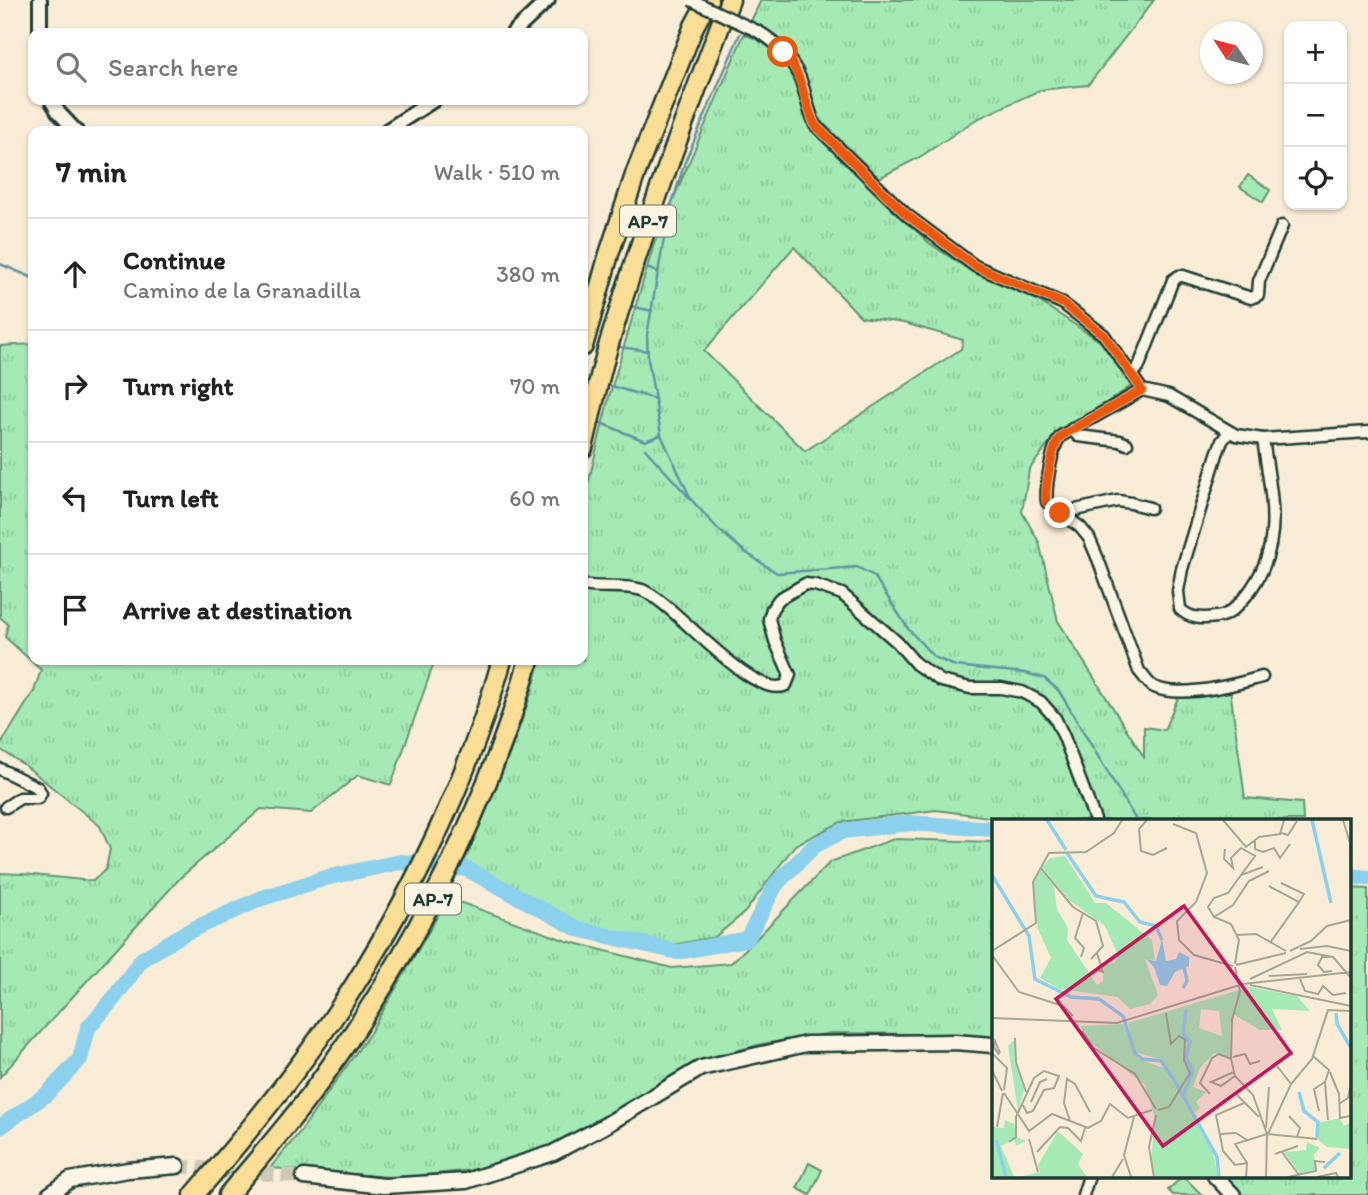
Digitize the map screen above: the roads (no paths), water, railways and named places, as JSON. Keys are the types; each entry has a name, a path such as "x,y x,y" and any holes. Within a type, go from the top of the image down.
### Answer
{"highway":[{"name":"AP-7","path":"588,328 636,172 706,0"},
{"name":"AP-7","path":"588,428 611,337 654,201 730,0"},
{"path":"714,42 737,0"},
{"path":"654,201 692,129 743,0"},
{"name":"AP-7","path":"194,1195 286,1083 341,1006 385,933 465,769 500,665"},
{"name":"AP-7","path":"228,1195 327,1072 363,1020 418,928 465,832 491,771 527,665"}],"main road":[{"path":"304,1177 384,1186 466,1181 553,1153 701,1068 806,1044 955,1042 992,1045"},
{"path":"49,1195 70,1180 128,1170 177,1167"},
{"path":"1217,1178 1233,1195"}],"street":[{"path":"40,0 40,28"},
{"path":"518,28 548,0"},
{"path":"691,0 764,34 790,60 802,84 815,125 907,215 975,266 1062,303 1104,335 1142,390"},
{"path":"54,105 71,126"},
{"path":"394,126 426,105"},
{"path":"1132,375 1139,366 1173,280 1183,276 1251,298 1256,297 1259,281 1282,226"},
{"path":"1262,677 1219,688 1181,693 1150,684 1139,671 1088,538 1080,527 1046,502 1057,440 1142,390 1169,396 1236,435 1263,439 1368,432"},
{"path":"1072,429 1078,436 1127,444"},
{"path":"1230,432 1217,454 1182,569 1178,592 1180,609 1191,617 1220,617 1230,613 1254,586 1261,573 1271,543 1274,522 1263,439"},
{"path":"1060,513 1118,501 1150,508"},
{"path":"588,586 642,590 747,674 766,685 781,687 786,685 790,675 775,641 769,619 772,609 779,599 805,584 842,594 897,642 916,664 941,681 970,688 1002,688 1022,692 1041,702 1055,718 1064,737 1094,819"},
{"path":"0,769 38,788 41,793 38,798 20,798 6,807"},
{"path":"1083,1195 1088,1178"}],"waterway":[{"path":"690,497 661,435 648,359 647,335 668,216 685,162 740,34"},
{"path":"0,264 28,276"},
{"path":"644,267 657,272"},
{"path":"631,306 652,311"},
{"path":"620,347 648,351"},
{"path":"611,386 655,399"},
{"path":"601,423 645,441 661,435"},
{"path":"645,449 718,529 745,552 777,573 857,567 874,576 909,630 934,657 955,666 1025,673 1044,678 1059,691 1135,819"},
{"path":"0,1127 47,1094 80,1059 88,1028 142,959 185,933 262,898 325,878 400,862 467,869 578,929 678,952 747,939 776,884 814,846 843,831 910,823 992,829"},
{"path":"1350,876 1368,878"}],"tunnel":[{"path":"177,1166 304,1177"}]}
